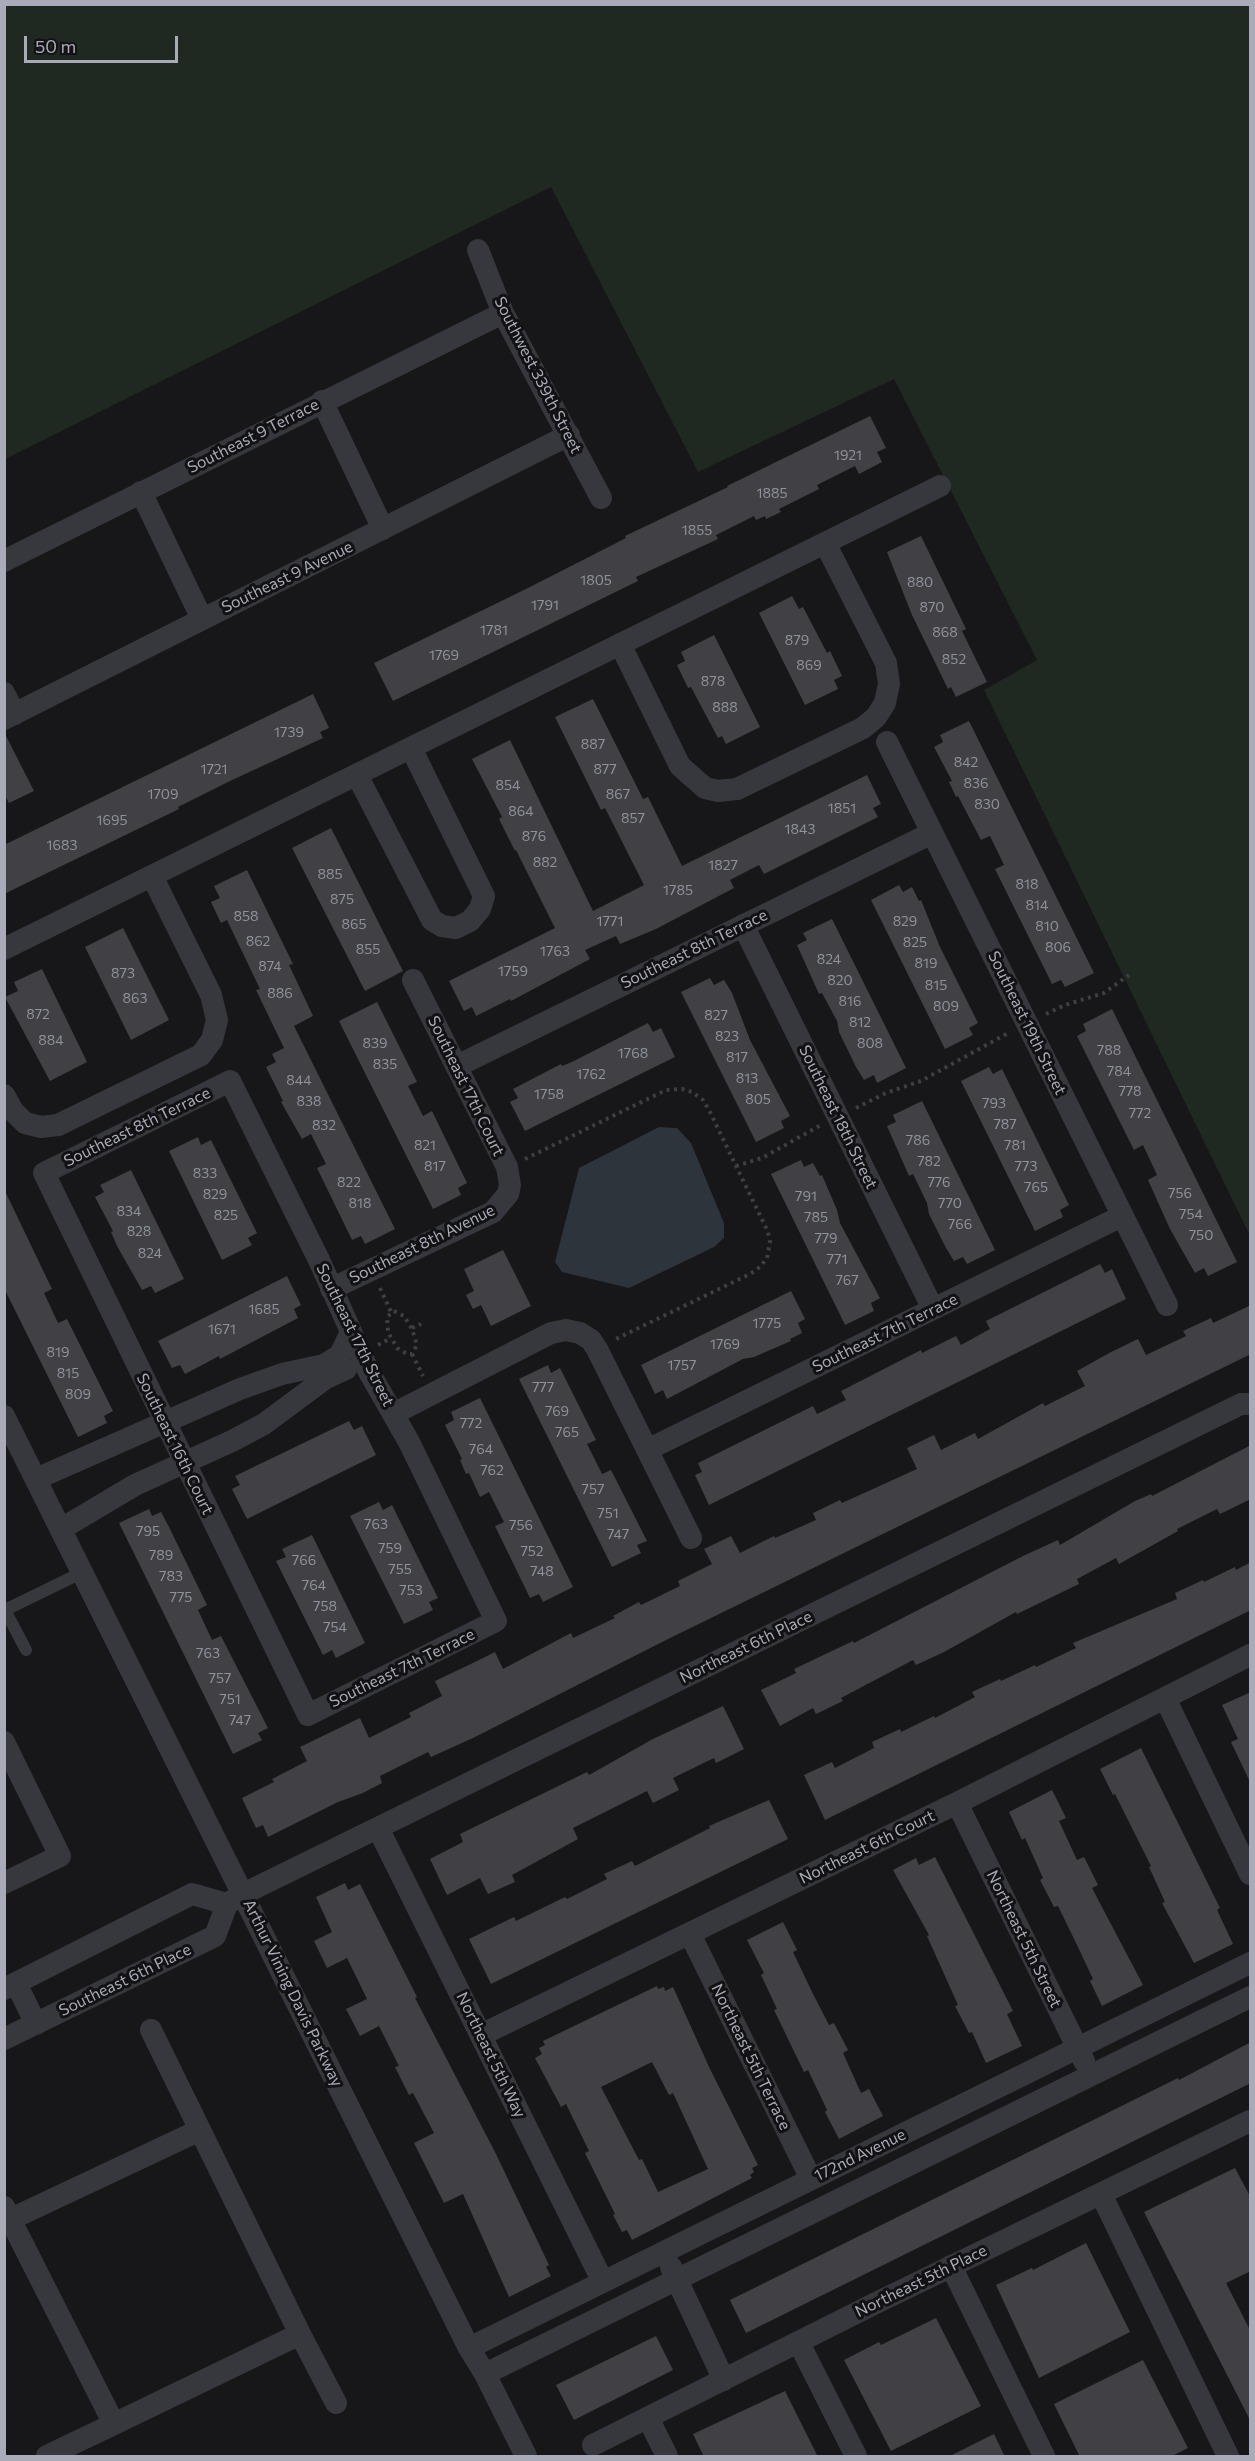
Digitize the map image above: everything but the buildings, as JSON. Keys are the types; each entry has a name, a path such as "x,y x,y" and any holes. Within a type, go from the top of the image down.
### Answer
{"street":[{"name":"Southwest 339th Street","path":"478,249 503,313 601,498"},
{"name":"Southeast 9 Terrace","path":"4,561 503,313"},
{"path":"322,401 383,529"},
{"name":"Southeast 9 Avenue","path":"10,717 569,435"},
{"path":"4,949 940,486"},
{"path":"141,492 202,619"},
{"path":"620,644 680,766 705,788 718,791 737,789 853,733 876,717 885,703 890,684 886,663 825,543"},
{"path":"4,693 10,717"},
{"name":"Southeast 19th Street","path":"887,742 1167,1305"},
{"path":"357,775 432,920 442,926 456,928 470,921 480,909 484,896 411,748"},
{"name":"Southeast 8th Terrace","path":"457,1066 932,833"},
{"path":"4,1095 13,1111 25,1123 41,1126 58,1125 201,1055 212,1040 217,1020 212,995 152,876"},
{"name":"Southeast 18th Street","path":"743,925 933,1310"},
{"name":"Southeast 17th Court","path":"413,980 507,1167 510,1185 508,1194"},
{"name":"Southeast 8th Terrace","path":"44,1173 230,1081"},
{"name":"Southeast 17th Street","path":"230,1081 331,1289 350,1334 393,1414 496,1621"},
{"name":"Southeast 16th Court","path":"44,1173 308,1714"},
{"name":"Southeast 8th Avenue","path":"331,1289 493,1212 508,1194"},
{"name":"Southeast 7th Terrace","path":"647,1450 1122,1216"},
{"path":"393,1414 551,1333 566,1330 580,1333 591,1340 597,1349 691,1538"},
{"path":"36,1479 269,1378 316,1367 333,1360 340,1355 350,1334"},
{"path":"61,1529 135,1485 232,1441 282,1412 326,1378 339,1371 351,1369 369,1372"},
{"path":"269,1378 278,1383 286,1395 282,1412"},
{"name":"Northeast 6th Place","path":"235,1899 1241,1404 1251,1404"},
{"name":"Arthur Vining Davis Parkway","path":"4,1416 83,1572 235,1899 469,2348 485,2374 526,2457"},
{"name":"Southeast 7th Terrace","path":"308,1714 496,1621"},
{"name":"Northeast 6th Court","path":"481,2035 957,1803 1251,1655"},
{"path":"1165,1698 1251,1874"},
{"path":"4,1742 60,1856 4,1883"},
{"name":"Northeast 5th Street","path":"957,1803 1091,2075"},
{"name":"Northeast 5th Way","path":"378,1828 603,2282"},
{"path":"36,2024 10,1986 192,1894 235,1899"},
{"name":"Southeast 6th Place","path":"4,2039 215,1936 235,1899"},
{"name":"Northeast 5th Terrace","path":"690,1934 811,2179"},
{"name":"172nd Avenue","path":"469,2348 1251,1963"},
{"name":"172nd Avenue","path":"485,2374 1251,1997"},
{"path":"151,2030 336,2403"},
{"name":"Northeast 5th Place","path":"593,2445 951,2266 1249,2125"},
{"path":"114,2424 8,2213 200,2130"},
{"path":"1101,2194 1228,2457"},
{"path":"664,2252 724,2380"},
{"path":"951,2266 1044,2457"},
{"path":"47,2457 300,2334"},
{"path":"799,2343 856,2457"},
{"path":"648,2418 668,2457"}],"lane":[{"path":"26,1650 5,1609 83,1572"}],"path":[{"path":"1042,1016 1065,1005 1104,993 1129,975"},
{"path":"848,1112 886,1093 921,1081 1016,1029"},
{"path":"524,1160 661,1091 673,1088 692,1092 703,1100 768,1232 769,1246 764,1262 750,1274 614,1340"},
{"path":"736,1166 762,1158 827,1122"},
{"path":"378,1285 391,1312"},
{"path":"391,1312 401,1314 412,1328 417,1345 412,1353"},
{"path":"391,1312 386,1321 390,1338 400,1350 407,1354 412,1353"},
{"path":"412,1328 421,1324"},
{"path":"376,1346 390,1338"},
{"path":"412,1353 424,1380"}],"shaded area":[{"path":"5,5 1250,5 1250,1236 984,690 1037,660 894,379 698,472 551,187 5,459"},
{"path":"659,1127 677,1128 691,1143 724,1223 724,1238 714,1247 629,1288 562,1272 555,1262 579,1168"}]}
